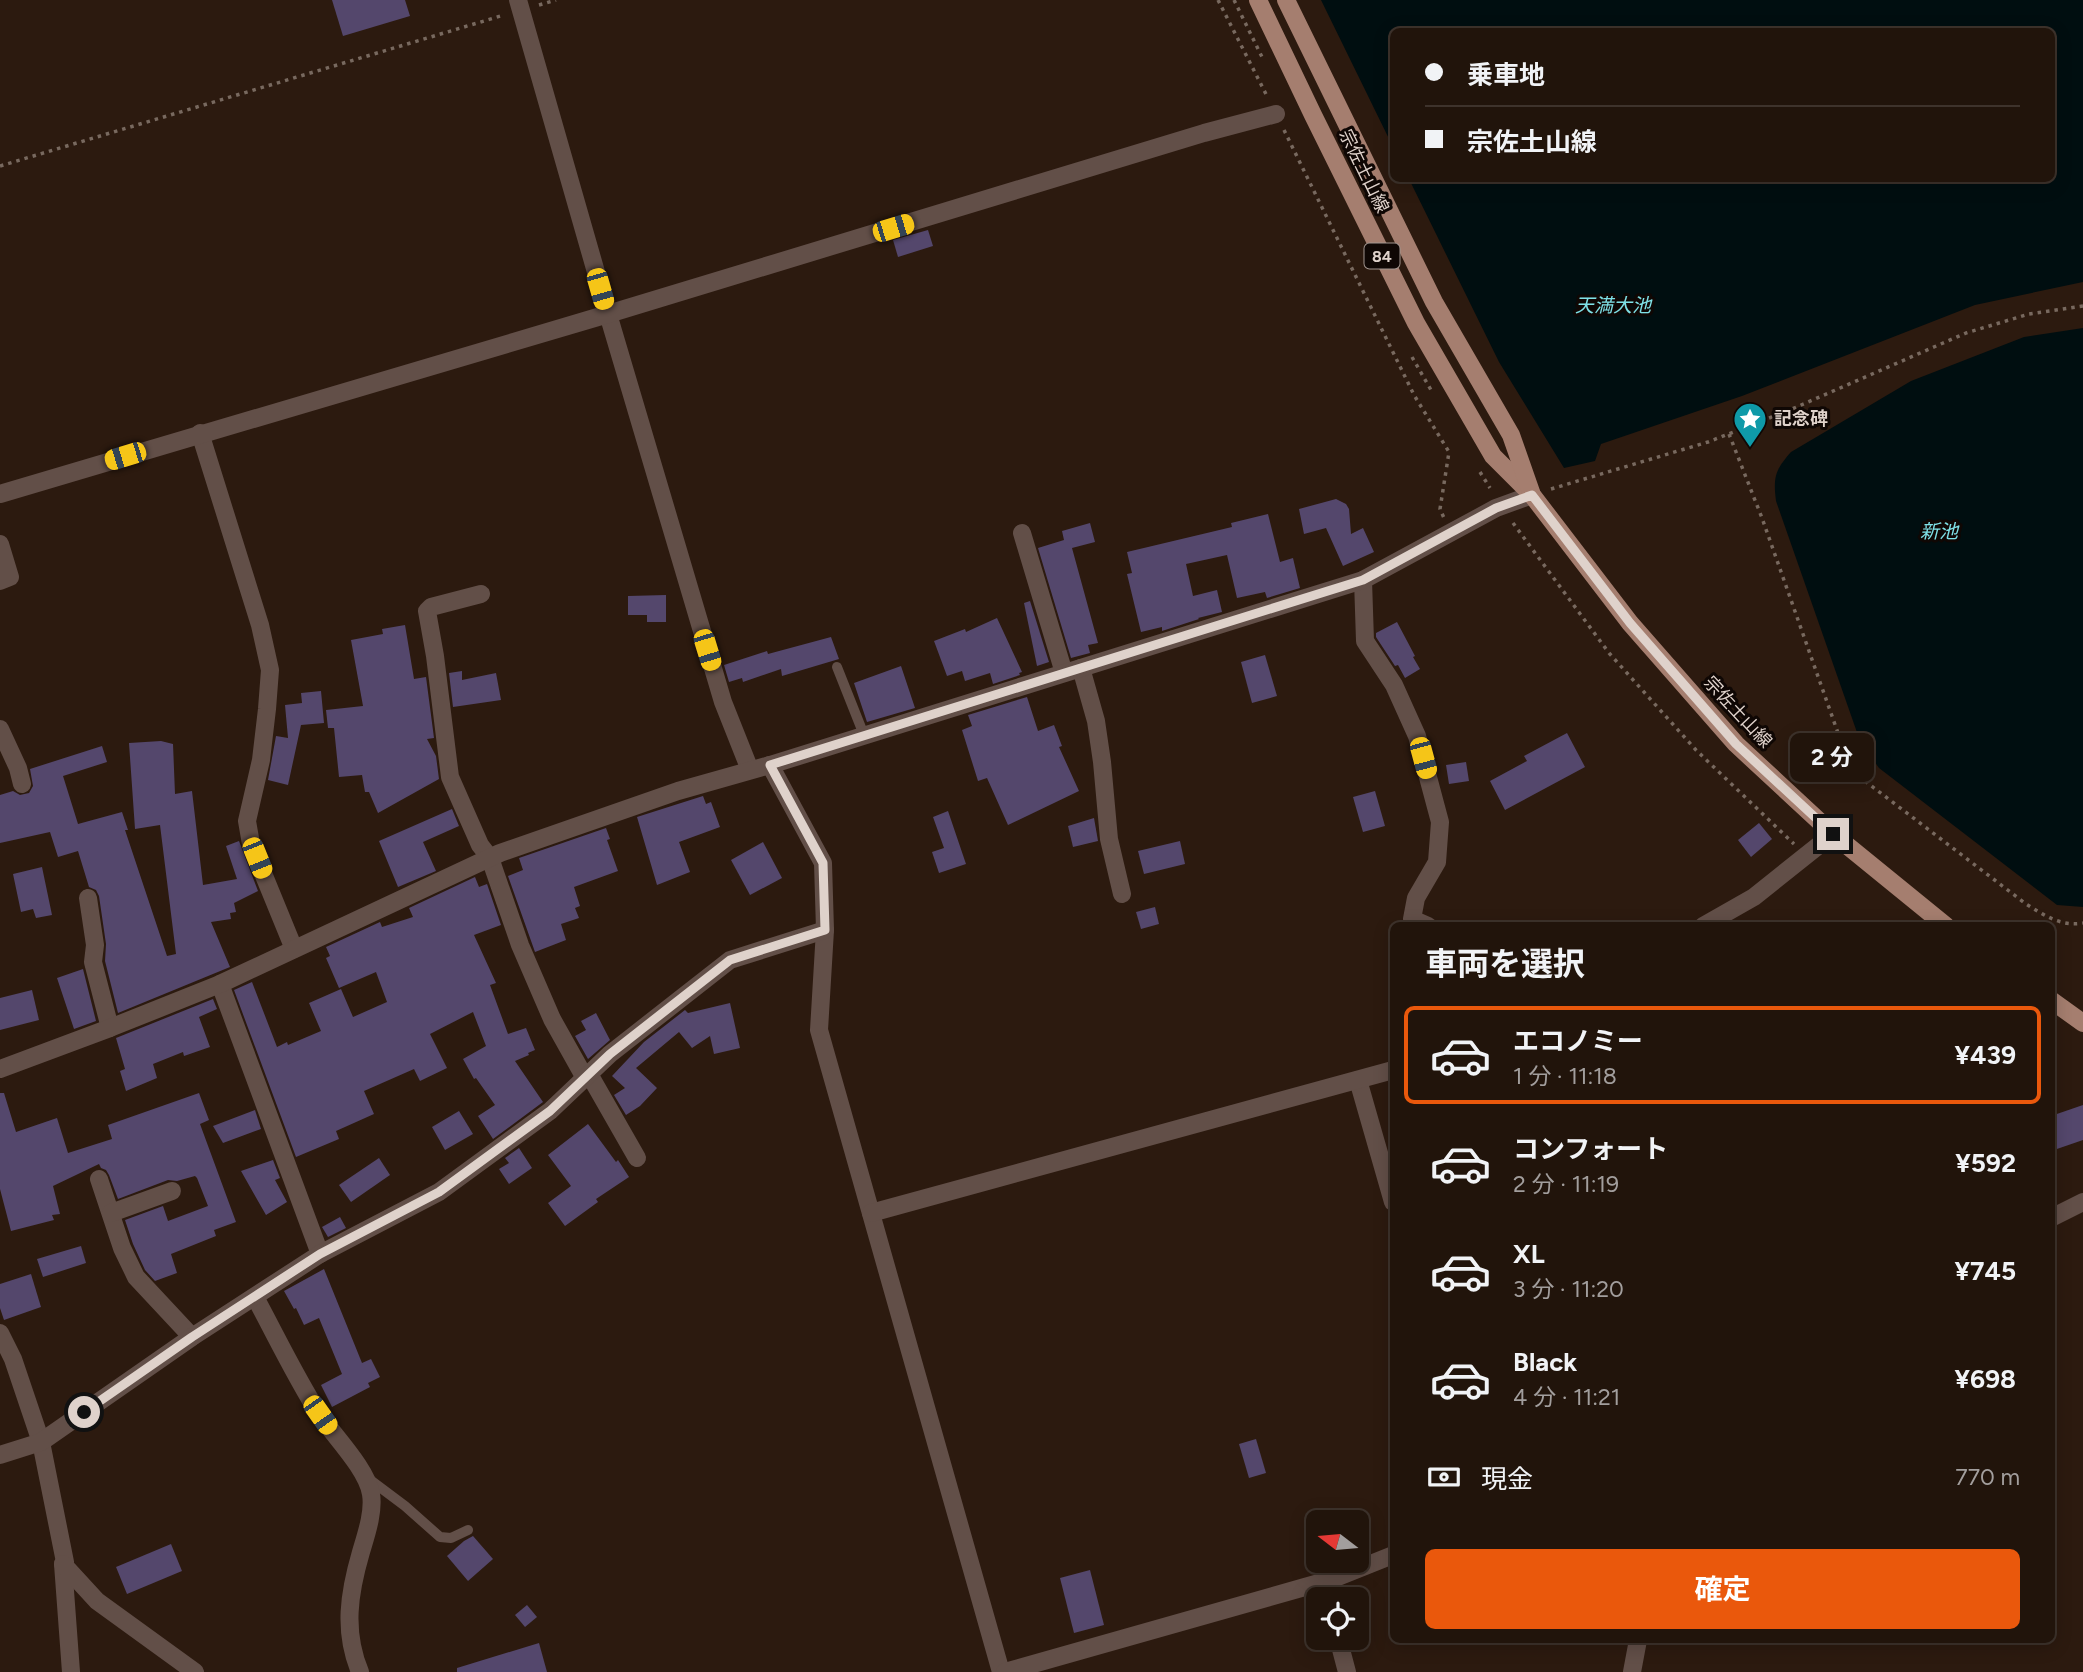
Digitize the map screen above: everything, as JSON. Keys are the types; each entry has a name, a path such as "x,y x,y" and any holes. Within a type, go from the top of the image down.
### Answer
{"main road":[{"name":"宗佐土山線","path":"1258,0 1416,323 1493,456 1532,495 1630,623 1736,744 1833,834 1942,922"},
{"name":"宗佐土山線","path":"1286,0 1434,302 1511,435 1532,495"},
{"path":"2055,1003 2083,1023"}],"street":[{"path":"519,5 723,702 750,770"},
{"path":"0,494 608,314 1204,133 1276,114"},
{"path":"200,433 260,625 270,670 261,760 247,821 251,844 294,949"},
{"path":"0,1069 220,984 489,858 678,791 770,765 1363,580 1496,508 1532,495"},
{"path":"1022,533 1072,670 1096,721 1110,839 1122,894"},
{"path":"0,544 10,577 0,580"},
{"path":"1363,580 1365,641 1394,685 1417,736 1440,822 1437,862 1416,898 1412,919 1419,922"},
{"path":"481,594 431,607 428,611 450,777 480,845 489,858 520,945 552,1019 637,1158"},
{"path":"0,729 18,768 22,784"},
{"path":"770,765 823,863 825,930 819,1030 1003,1672 1306,1596"},
{"path":"1712,922 1754,897 1833,834"},
{"path":"88,898 95,945 93,962 110,1028"},
{"path":"0,1455 41,1442 192,1337 320,1254 439,1192 550,1111 610,1054 730,960 825,930"},
{"path":"220,984 320,1254"},
{"path":"871,1213 1390,1071"},
{"path":"1358,1080 1390,1192"},
{"path":"99,1179 122,1248 136,1277 192,1337"},
{"path":"111,1213 172,1191"},
{"path":"2055,1216 2083,1202"},
{"path":"255,1297 320,1415 366,1478 372,1496 367,1531 351,1586 349,1623 353,1656 360,1672"},
{"path":"0,1333 13,1359 41,1442 65,1562 63,1564 71,1672"},
{"path":"1332,1587 1390,1557"},
{"path":"63,1564 97,1601 195,1672"},
{"path":"1632,1672 1637,1643"},
{"path":"1342,1650 1348,1672"}],"lane":[{"path":"837,667 864,735"},
{"path":"366,1478 405,1506 440,1537 451,1538 468,1530"}],"path":[{"path":"0,166 519,5 556,0"},
{"path":"1219,0 1414,394 1449,452 1440,509 1450,533"},
{"path":"1532,495 1708,442 1792,409 1966,333 2029,314 2083,306"},
{"path":"1729,433 1844,750 1861,778 2026,904 2053,920 2074,925 2083,923"},
{"path":"1513,523 1609,653 1696,750 1796,845"}],"water":[{"name":"天満大池","path":"1321,0 2083,0 2083,282 1975,305 1742,396 1601,444 1595,461 1564,468 1499,362 1410,182 2055,182 2055,28 1390,28 1390,141"},
{"name":"新池","path":"2083,328 2083,907 2057,905 1879,768 1860,741 1776,501 1775,486 1778,469 1791,452 1911,381 2024,337"}],"building":[{"path":"332,0 405,0 410,16 343,36"},
{"path":"928,230 933,246 898,257 893,240"},
{"path":"1336,499 1346,504 1349,509 1351,534 1363,528 1374,552 1343,566 1326,528 1304,534 1299,509"},
{"path":"1268,514 1280,562 1293,558 1300,588 1267,598 1265,592 1237,598 1227,555 1186,564 1193,596 1217,590 1222,612 1162,631 1162,627 1141,632 1127,574 1132,573 1127,552 1232,527 1231,523"},
{"path":"1090,523 1095,542 1072,548 1098,643 1088,645 1090,653 1071,658 1038,548 1064,540 1062,531"},
{"path":"666,595 666,622 647,622 647,615 628,615 628,596"},
{"path":"1030,601 1049,662 1037,666 1024,603"},
{"path":"997,618 1022,672 1020,675 993,684 990,673 965,681 962,671 947,676 934,641 965,629 966,632"},
{"path":"1397,622 1420,669 1405,678 1376,637 1376,633"},
{"path":"405,625 414,679 426,677 434,738 427,739 436,756 439,779 378,813 369,792 365,792 362,775 339,777 334,728 328,728 326,710 363,706 351,640 383,634 382,629"},
{"path":"831,637 839,659 782,676 781,669 743,682 742,678 729,682 724,665 767,651 768,654"},
{"path":"1265,655 1277,696 1252,703 1241,662"},
{"path":"901,666 915,708 867,722 854,683"},
{"path":"462,671 462,680 496,673 501,700 453,707 449,673"},
{"path":"321,691 324,723 301,725 288,785 268,780 276,736 288,738 285,705 302,703 301,693"},
{"path":"1027,697 1038,731 1054,725 1062,746 1059,747 1079,791 1008,825 987,778 978,781 962,730 972,726 968,715"},
{"path":"1567,733 1585,767 1505,810 1490,781 1527,761 1524,756"},
{"path":"161,741 173,744 175,794 192,791 203,885 237,879 226,846 239,841 258,891 234,903 236,912 230,913 231,919 211,922 230,967 118,1013 105,961 106,944 99,896 96,890 89,887 78,851 58,857 50,832 0,843 0,795 13,791 20,795 29,793 33,786 30,769 102,746 107,762 63,776 78,824 122,812 128,830 125,830 167,956 176,954 160,825 135,829 129,743"},
{"path":"1466,762 1469,781 1449,784 1446,765"},
{"path":"1375,791 1385,826 1363,832 1353,797"},
{"path":"703,796 706,804 711,802 720,827 679,842 690,872 657,885 637,817"},
{"path":"452,809 459,826 423,842 436,871 398,887 379,841"},
{"path":"948,811 966,864 939,873 932,852 944,848 933,817"},
{"path":"1094,818 1098,841 1073,847 1068,826"},
{"path":"1759,823 1772,839 1751,857 1738,840"},
{"path":"606,828 610,839 607,840 618,871 574,887 580,906 575,908 579,918 561,924 566,940 535,952 508,876 523,870 519,858"},
{"path":"1180,841 1185,864 1144,874 1138,851"},
{"path":"763,842 782,878 750,895 731,860"},
{"path":"42,867 52,915 36,918 33,909 21,912 13,874"},
{"path":"475,877 479,887 487,884 501,925 474,935 496,983 490,985 508,1034 526,1028 535,1050 515,1061 543,1102 493,1139 478,1116 495,1105 476,1078 474,1079 463,1059 486,1046 473,1012 430,1034 447,1068 420,1081 414,1069 364,1091 374,1114 336,1131 339,1139 296,1157 234,990 252,982 277,1047 321,1031 309,1003 341,989 353,1017 387,1002 376,972 339,988 326,958 330,956 326,947 380,922 382,927 413,917 409,908"},
{"path":"1155,907 1159,924 1141,929 1136,912"},
{"path":"83,969 96,1021 74,1029 57,978"},
{"path":"32,990 39,1020 0,1030 0,998"},
{"path":"213,999 217,1009 199,1017 210,1047 184,1056 183,1052 153,1064 157,1078 126,1091 120,1071 125,1069 116,1038"},
{"path":"730,1003 740,1048 714,1054 710,1036 692,1048 679,1032 636,1068 657,1088 640,1106 626,1115 614,1095 625,1088 612,1076 644,1042 685,1010 688,1013"},
{"path":"596,1013 610,1040 588,1059 575,1036 586,1030 581,1021"},
{"path":"0,1093 4,1093 16,1132 57,1118 68,1153 112,1139 108,1125 199,1093 209,1120 200,1124 236,1222 214,1230 216,1236 171,1254 177,1273 155,1281 145,1270 125,1220 163,1206 168,1221 208,1206 197,1178 195,1176 177,1181 168,1180 118,1199 109,1175 99,1164 53,1186 60,1214 52,1215 54,1220 11,1231 0,1189"},
{"path":"2083,1105 2083,1140 2055,1150 2055,1115"},
{"path":"255,1110 261,1129 223,1143 213,1126"},
{"path":"459,1111 473,1134 445,1150 432,1127"},
{"path":"588,1124 629,1177 596,1199 598,1202 565,1226 548,1203 571,1186 548,1155"},
{"path":"519,1148 532,1168 509,1184 499,1169 509,1163 505,1158"},
{"path":"379,1158 390,1175 351,1202 339,1185"},
{"path":"273,1160 280,1178 275,1180 287,1202 266,1215 241,1171"},
{"path":"340,1217 346,1228 328,1237 322,1227"},
{"path":"81,1246 86,1263 43,1277 37,1259"},
{"path":"324,1269 362,1363 371,1359 380,1377 368,1383 370,1387 332,1407 321,1385 342,1374 319,1318 304,1325 284,1291"},
{"path":"31,1274 41,1307 4,1320 0,1308 0,1284"},
{"path":"1256,1439 1266,1473 1249,1478 1239,1444"},
{"path":"473,1536 493,1559 468,1581 447,1556"},
{"path":"171,1544 182,1571 127,1594 116,1567"},
{"path":"1090,1570 1104,1625 1074,1633 1060,1578"},
{"path":"527,1605 537,1617 525,1627 515,1615"},
{"path":"539,1643 547,1672 457,1672 457,1668"}],"place":[{"name":"記念碑","path":"1750,449"}],"route":[{"path":"84,1412 192,1337 320,1254 439,1192 550,1111 610,1054 730,960 825,930 823,863 770,765 1363,580 1496,508 1532,495 1630,623 1736,744 1833,834"}]}
